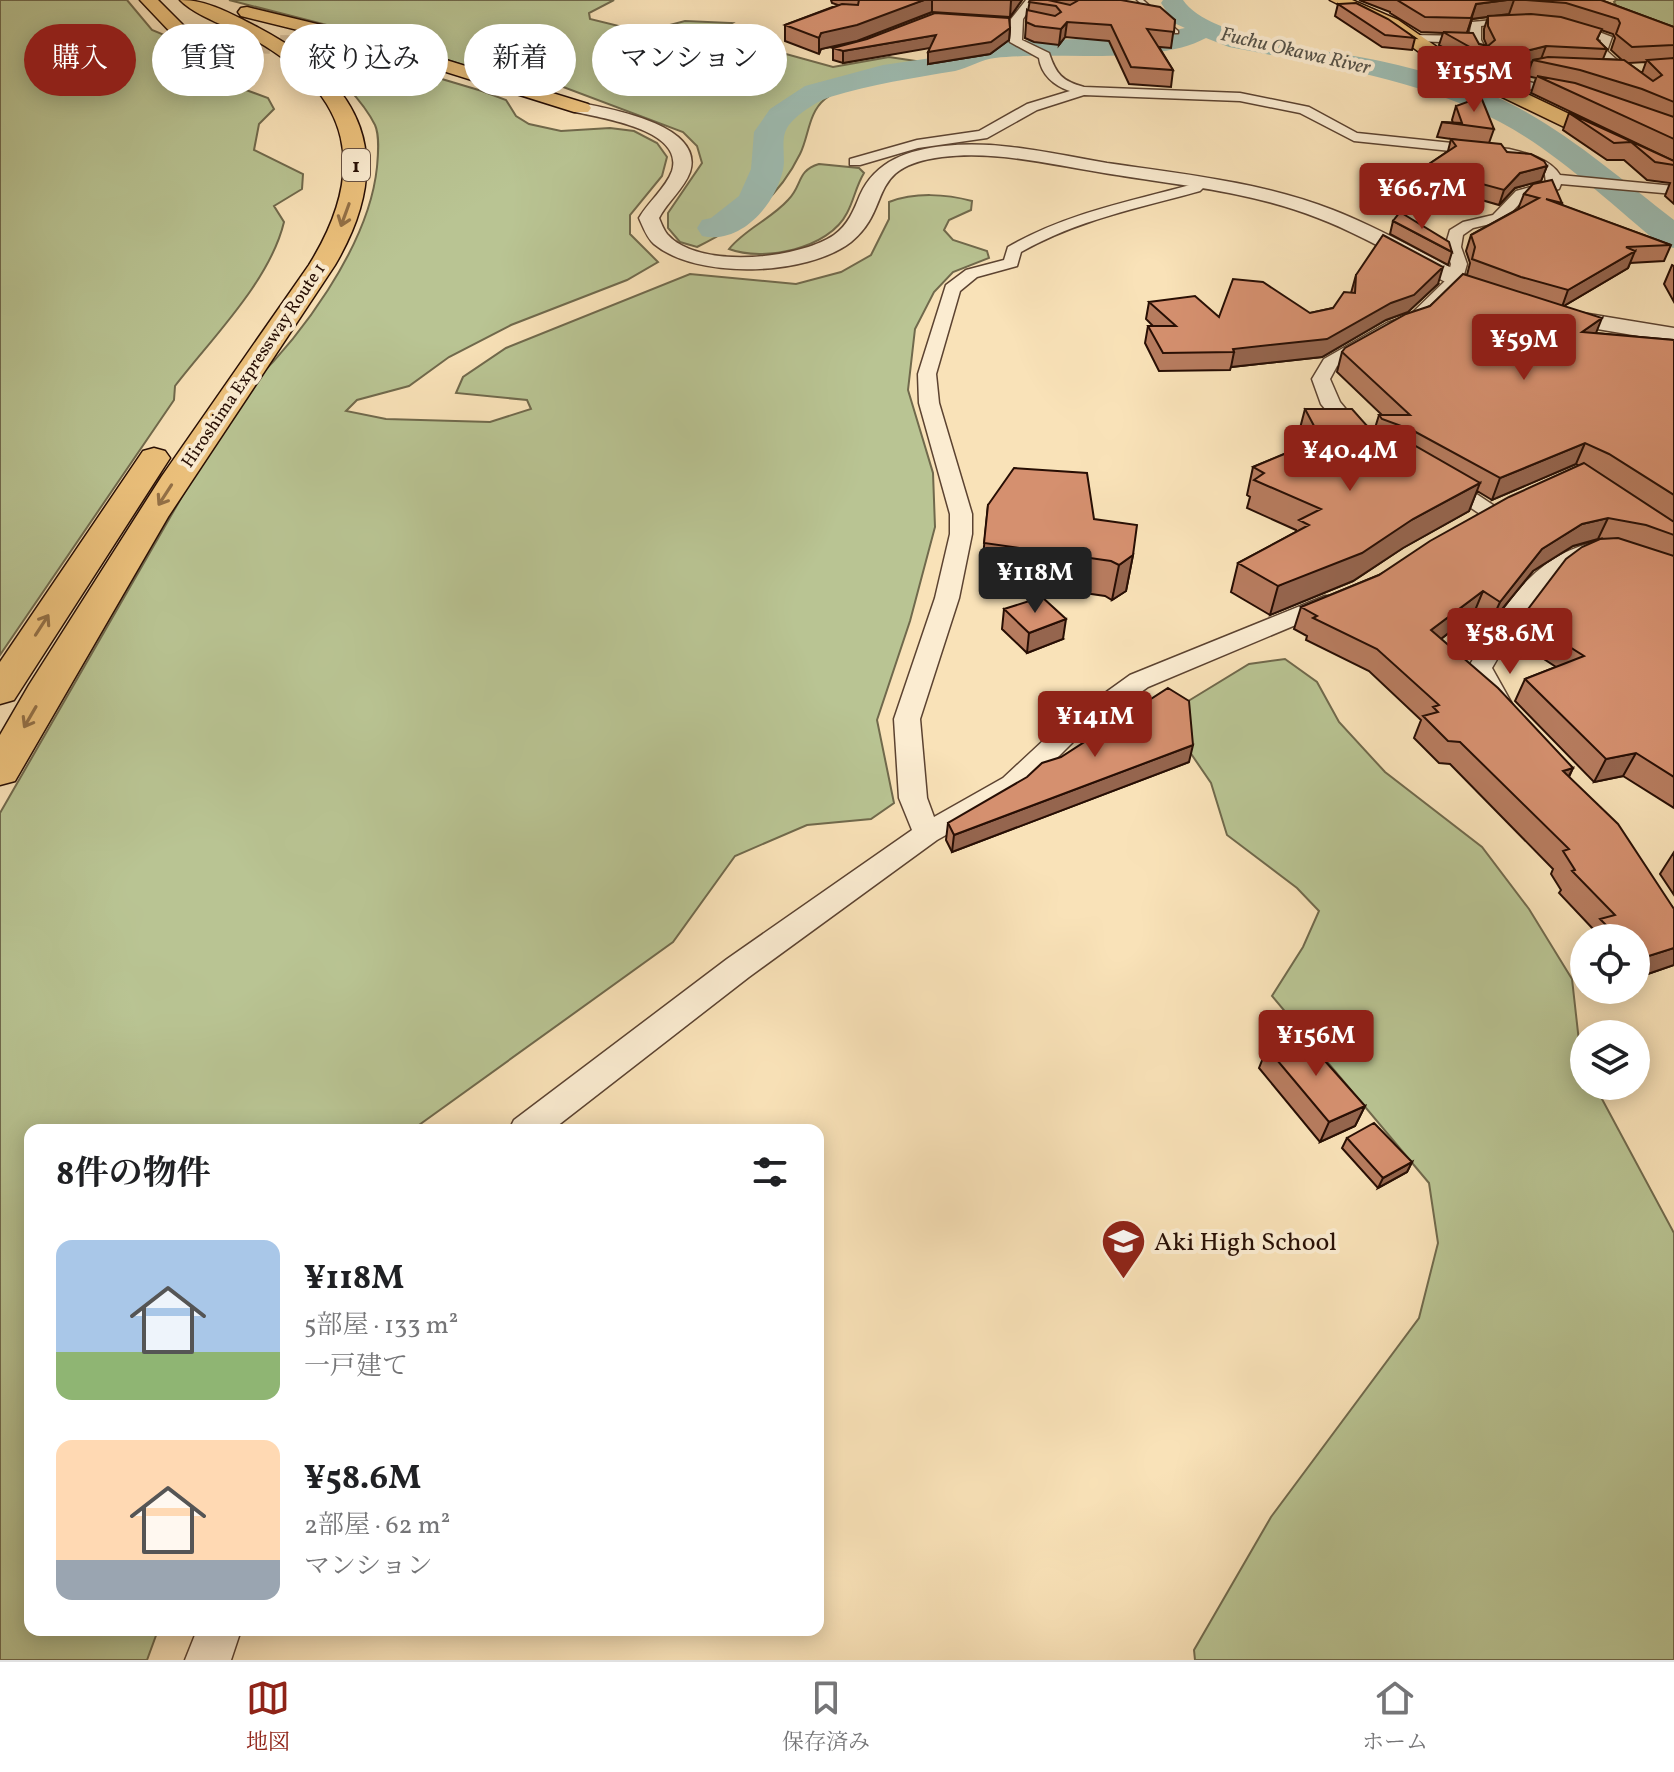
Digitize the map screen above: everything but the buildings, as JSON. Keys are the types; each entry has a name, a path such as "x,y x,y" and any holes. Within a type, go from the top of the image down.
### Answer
{"main road":[{"path":"148,0 172,24"},
{"path":"164,0 263,53 302,89 320,115"},
{"name":"Hiroshima Expressway Route 1","path":"0,691 223,383 305,292 335,241 355,179 355,142 336,99 300,62 265,39 188,0"},
{"path":"211,0 258,15 369,42 581,108"},
{"path":"1341,0 1392,24 1447,63 1674,173"},
{"path":"448,74 484,86 581,108"},
{"name":"Hiroshima Expressway Route 1","path":"0,771 223,383"}],"street":[{"path":"1029,3 1017,21 1016,42 1045,56 1047,70 1053,78 1083,91"},
{"path":"1002,23 1017,21"},
{"path":"1482,53 1475,40 1476,24 1489,21 1574,27 1608,39 1601,52 1630,68"},
{"path":"1412,38 1475,40"},
{"path":"1602,70 1630,68"},
{"path":"1630,68 1629,77 1647,91"},
{"path":"1496,77 1529,69"},
{"path":"1471,75 1496,77 1590,101"},
{"path":"855,162 982,135 1032,107 1083,91 1240,97 1304,110 1354,137 1517,155 1552,173 1557,179 1674,190"},
{"path":"581,108 660,132 679,146 683,155 680,172 649,218 651,230 660,243 681,253 719,261 769,261 798,256 842,239 857,222 878,176 913,151 1013,154 1201,183 1285,200 1326,215 1455,281 1528,308 1600,325 1674,335"},
{"path":"1367,446 1331,404 1321,379 1330,363 1393,327 1416,319 1455,281 1459,264 1453,247 1456,233 1468,225 1498,218 1513,197 1522,191 1554,186 1557,179"},
{"path":"927,833 913,798 907,719 947,598 961,534 961,514 929,403 927,374 952,289 972,273 1011,263 1014,250 1038,234 1075,218 1141,204 1195,188 1201,183"},
{"path":"1421,469 1491,511"},
{"path":"1465,526 1513,499"},
{"path":"1524,732 1504,711 1480,668 1503,627 1549,567 1593,549 1632,553 1674,571"},
{"path":"534,1124 738,968 927,833 1013,785 1068,732 1139,681 1348,595"},
{"path":"208,1660 217,1636"}],"lane":[{"path":"1140,0 1176,32"},
{"path":"1029,3 1041,9"},
{"path":"1017,21 1032,21"}],"green space":[{"path":"0,0 127,0 152,30 152,96 268,98 274,109 259,124 254,150 303,174 302,189 274,206 284,222 266,266 222,329 175,386 174,400 0,655"},
{"path":"229,0 614,0 589,13 590,19 610,24 592,24 592,96 787,96 787,54 833,67 889,57 936,64 864,80 825,99 815,111 800,154 781,185 744,220 697,247 680,242 668,228 668,213 702,163 697,146 683,132 576,92 576,24 464,24 464,65 448,60 448,24 323,24"},
{"path":"1674,0 1674,34 1620,11 1614,2"},
{"path":"685,21 730,24 674,24"},
{"path":"448,81 464,86 464,96 495,96 506,100 516,116 529,124 561,131 610,128 634,131 657,143 667,157 662,176 630,215 630,234 658,262 627,280 511,325 449,357 409,386 357,400 346,411 386,419 490,422 531,409 527,400 456,393 463,377 506,348 690,274 796,284 841,272 871,255 889,219 889,202 930,195 972,201 971,210 949,220 944,230 953,240 987,251 989,258 953,272 934,292 915,329 908,390 933,473 935,527 910,621 877,720 894,803 871,819 807,825 735,856 673,942 420,1124 24,1124 24,1636 156,1636 147,1660 0,1660 0,813 241,394 286,347 346,260 361,228 377,167 378,135 375,125 356,97 448,96"},
{"path":"819,164 859,168 864,173 847,213 838,225 811,244 777,253 743,253 729,249 781,207 807,170"},
{"path":"1285,659 1317,682 1339,722 1385,772 1482,847 1529,909 1570,976 1570,1004 1575,1004 1577,1020 1570,1020 1570,1100 1603,1100 1674,1233 1674,1660 1195,1660 1194,1650 1271,1517 1419,1318 1438,1243 1429,1183 1272,996 1303,947 1319,911 1297,888 1227,835 1211,783 1181,739 1185,703 1249,664"}],"waterway":[{"name":"Fuchu Okawa River","path":"1173,3 1183,18 1229,39 1384,70 1467,95 1513,117 1545,137 1674,237"},
{"path":"715,228 723,226 754,201 767,169 769,132 781,115 815,92 883,73 957,62 988,50 1140,45 1186,38 1203,29"}],"tunnel":[{"path":"264,44 280,44"}],"place":[{"name":"Aki High School","path":"1123,1280"}]}
